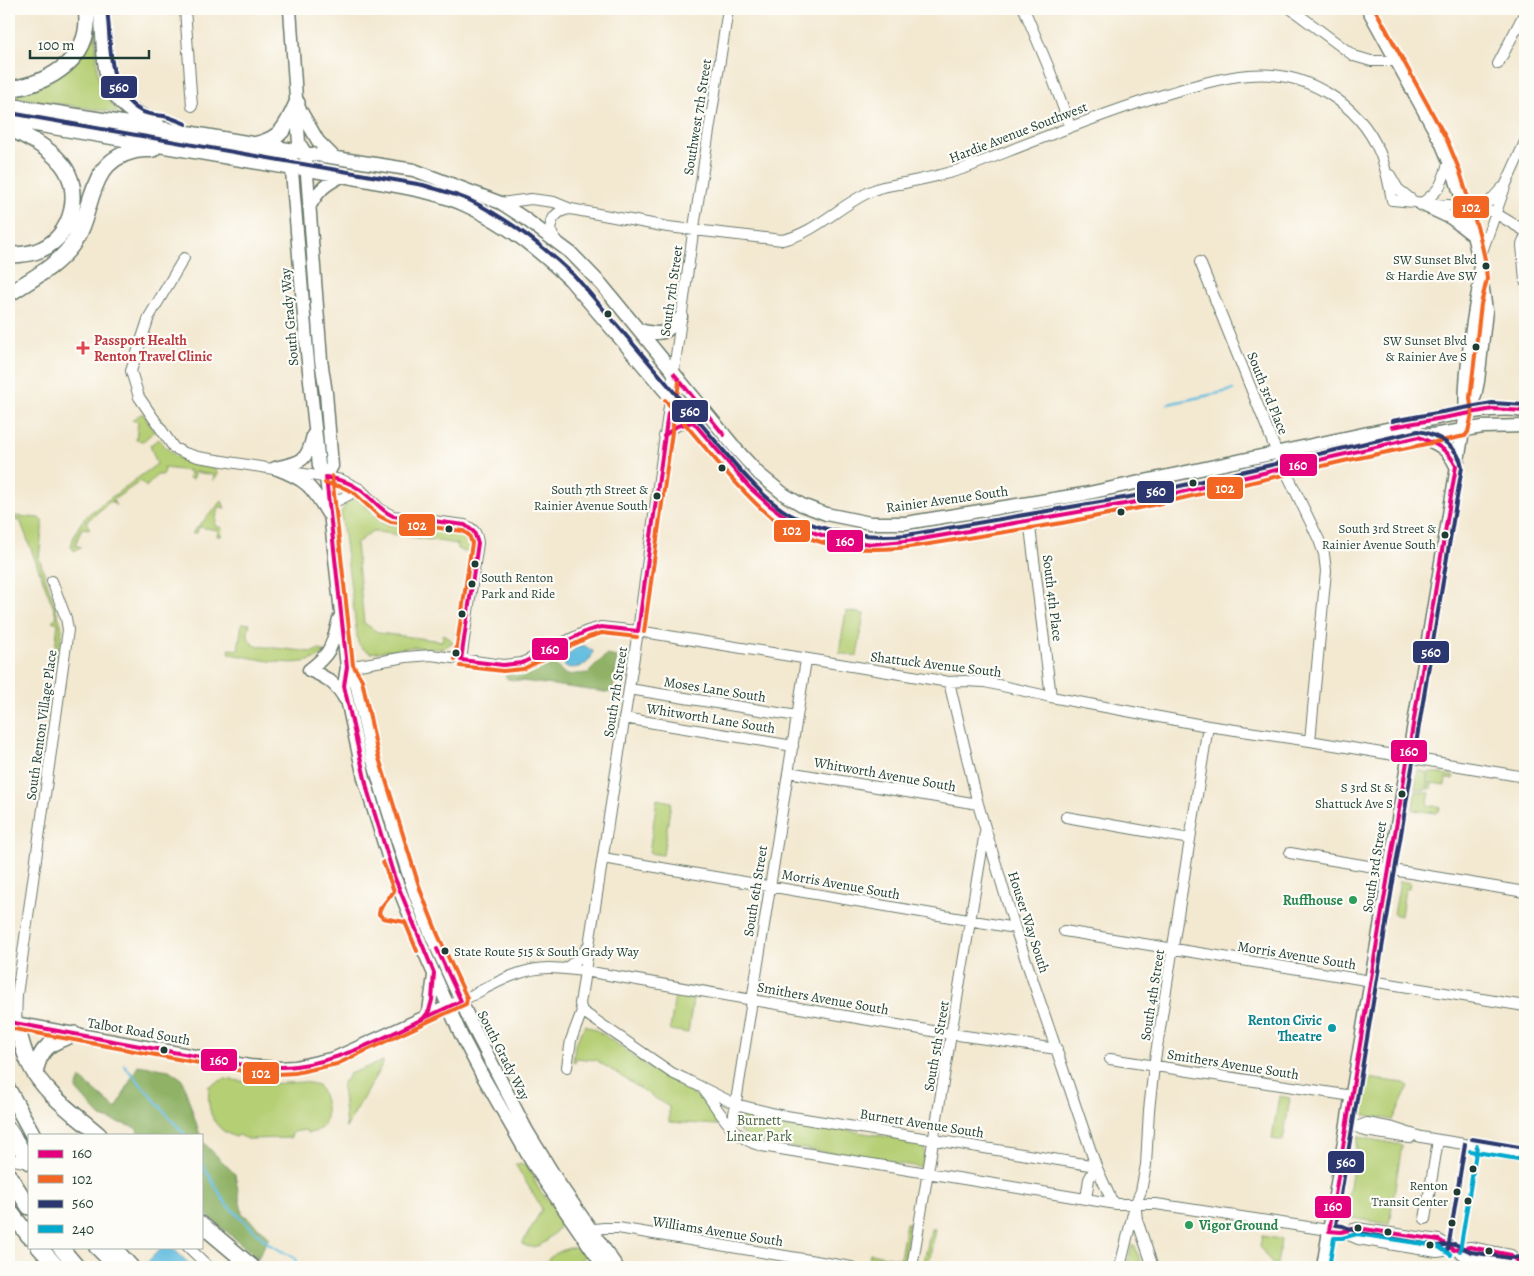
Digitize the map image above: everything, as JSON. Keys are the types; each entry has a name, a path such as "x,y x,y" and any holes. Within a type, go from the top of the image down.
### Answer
{"highway":[{"path":"9,89 34,84 50,76 71,60 77,53 87,28 86,9"},
{"path":"101,9 111,89 120,101 139,117 171,124 190,134"},
{"path":"253,144 265,142 282,132 297,104"},
{"path":"9,106 253,144 299,149"},
{"path":"9,119 298,168"},
{"path":"9,128 37,142 62,164 72,186 73,201 67,225 53,242 43,249 29,254 9,255"},
{"path":"9,294 53,265 72,245 78,234 94,185 111,163 120,156 134,151 169,146"},
{"path":"12,1022 29,1063 44,1086 98,1134"},
{"path":"35,1074 37,1061 44,1048 58,1040 75,1034"},
{"path":"9,1091 32,1134"},
{"path":"9,1130 28,1161"},
{"path":"9,1176 28,1206"},
{"path":"9,1188 28,1207"},
{"path":"9,1210 28,1235"},
{"path":"202,1225 252,1267"},
{"path":"40,1248 57,1267"},
{"path":"61,1248 77,1267"},
{"path":"98,1248 118,1267"},
{"path":"113,1248 131,1267"}],"main road":[{"name":"South Grady Way","path":"290,9 297,104 298,168 319,466 326,477 347,667 344,686 368,792 388,857 408,912 449,1007 481,1073 524,1149 585,1231 617,1267"},
{"name":"South 3rd Street","path":"1323,1267 1335,1232 1353,1125 1352,1096 1389,870 1462,430 1466,413 1475,396 1486,311 1479,260 1473,235 1449,161 1441,142 1368,9"},
{"path":"297,104 318,141 334,156"},
{"name":"Rainier Avenue South","path":"299,149 320,156 334,156 414,170 501,203 524,218 571,253 602,285 737,450 759,474 785,495 802,505 826,514 870,523 898,524 1084,494 1466,413 1507,408 1525,411"},
{"name":"South Grady Way","path":"298,168 308,207 321,360 326,393 332,466 326,477"},
{"path":"298,168 422,191 469,207 516,235 551,262 570,280 757,496 784,518 826,536 861,543 893,543 1135,502 1419,437 1482,427 1525,426"},
{"path":"308,207 321,188 342,176"},
{"path":"1421,204 1451,218 1473,235"},
{"path":"640,330 653,334 666,332 681,318"},
{"path":"275,468 298,462 306,456 310,448 315,422"},
{"path":"1419,437 1441,446 1452,457 1456,466"},
{"path":"275,468 299,477 308,484 315,492 330,518"},
{"path":"341,612 330,650 322,661 310,670 334,683 348,705"},
{"name":"South Grady Way","path":"347,667 356,682 372,757 423,914 461,1001 526,1131 604,1267"},
{"path":"368,792 376,795 384,816 391,820"},
{"path":"377,822 382,824 387,830 395,854 403,857"},
{"path":"408,912 423,914"},
{"path":"423,1019 429,1011 432,1000 434,973"},
{"name":"Talbot Road South","path":"12,1022 249,1066 277,1068 309,1065 335,1058 461,1001"}],"street":[{"path":"185,9 192,106"},
{"name":"Southwest 7th Street","path":"693,230 728,9"},
{"path":"1024,9 1070,126"},
{"path":"1291,9 1354,56 1371,60 1396,61"},
{"path":"1498,64 1525,12"},
{"name":"Hardie Avenue Southwest","path":"501,203 531,199 554,202 571,209 668,227 774,240 791,239 875,190 956,172 1070,126 1172,92 1235,77 1260,74 1273,75 1310,84 1343,103 1368,131 1385,166 1403,194 1421,204"},
{"path":"1479,260 1506,184 1525,142"},
{"path":"1421,204 1440,188 1449,161"},
{"name":"Hardie Avenue Southwest","path":"1385,166 1392,200 1481,208 1525,231"},
{"path":"1481,208 1506,184"},
{"path":"556,241 550,230 554,218 561,211 571,209"},
{"name":"South 7th Street","path":"567,1067 571,1040 582,1011 580,1004 638,632 693,230"},
{"path":"1525,237 1522,245 1525,281"},
{"path":"184,258 149,318 130,371 139,398 168,440 178,450 198,457 342,480 360,489 386,514 465,525 472,528 477,536 478,543 460,660"},
{"name":"South 3rd Place","path":"1200,262 1277,453 1324,554 1326,571 1310,741"},
{"path":"664,436 673,427 681,423 692,422"},
{"path":"329,505 360,489"},
{"name":"South 4th Place","path":"1027,503 1051,697"},
{"name":"South Renton Village Place","path":"12,1022 68,630 66,618 52,581"},
{"name":"Shattuck Avenue South","path":"347,667 431,655 503,665 522,663 587,631 601,627 949,682 985,682 1051,697 1208,726 1525,777"},
{"name":"South 6th Street","path":"732,1127 806,660"},
{"name":"Houser Way South","path":"949,682 978,804 1015,928 1096,1166"},
{"name":"Moses Lane South","path":"629,689 797,716"},
{"name":"Whitworth Lane South","path":"624,718 792,746"},
{"name":"South 4th Street","path":"1120,1267 1135,1204 1141,1191 1146,1165 1154,1066 1208,726"},
{"path":"1206,738 1227,729"},
{"name":"Whitworth Avenue South","path":"788,772 978,804"},
{"path":"1066,817 1190,839"},
{"name":"South 5th Street","path":"912,1267 986,829"},
{"path":"1290,853 1525,892"},
{"name":"Morris Avenue South","path":"603,858 1015,928"},
{"name":"Morris Avenue South","path":"1064,931 1525,1006"},
{"path":"565,969 582,956 589,944"},
{"name":"Smithers Avenue South","path":"461,1001 516,974 549,968 565,969 951,1034 1057,1049"},
{"name":"Burnett Avenue South","path":"582,1011 672,1073 735,1104 780,1115 1096,1166"},
{"name":"Smithers Avenue South","path":"1110,1059 1352,1096"},
{"name":"Burnett Avenue South","path":"704,1090 738,1135 753,1144 762,1146 1086,1199 1115,1203 1156,1204 1335,1232 1357,1228 1438,1240 1454,1250 1470,1248 1511,1254 1522,1265"},
{"path":"1353,1125 1367,1123 1393,1128 1421,1137 1525,1154"},
{"path":"1425,1219 1438,1140"},
{"path":"9,1160 28,1163"},
{"path":"1086,1199 1089,1179 1096,1166"},
{"path":"1096,1166 1111,1199 1115,1203"},
{"path":"1135,1204 1137,1220 1152,1267"},
{"name":"Williams Avenue South","path":"585,1231 609,1227 618,1228 851,1267"},
{"path":"189,1248 209,1267"}],"green space":[{"path":"90,27 95,27 97,69 100,86 118,113 16,97 17,94 36,89"},
{"path":"144,414 154,432 143,441 136,440 138,422 132,420"},
{"path":"159,439 177,457 190,463 214,467 217,477 213,481 214,475 194,472 193,479 189,478 190,471 164,468 163,475 157,475 146,487 141,481 113,500 116,506 111,501 86,522 90,529 82,528 75,545 81,547 74,551 71,546 74,536 86,517 157,464 150,445"},
{"path":"352,499 362,501 381,523 463,534 466,537 469,547 468,551 464,552 457,549 457,544 372,531 356,544 364,623 379,633 442,641 445,634 453,642 442,649 413,647 371,653 362,648 358,643 341,512"},
{"path":"222,501 225,508 218,507 215,526 222,528 221,536 217,536 218,530 199,527 197,533 192,533"},
{"path":"14,516 39,518 43,522 39,558 61,624 62,630 58,658 54,658 58,623 52,621 57,617 20,520 16,521"},
{"path":"846,611 864,614 857,656 839,653"},
{"path":"242,623 250,624 248,636 256,646 313,652 319,649 325,653 316,659 292,663 230,654 229,649 238,650"},
{"path":"606,655 617,657 613,693 507,679 505,676 554,664 566,675 588,673"},
{"path":"1418,770 1427,772 1427,789 1425,790 1415,789"},
{"path":"1429,772 1454,776 1453,779 1446,778 1445,785 1432,783 1431,789 1428,789"},
{"path":"1415,791 1430,793 1427,805 1440,807 1439,811 1436,813 1413,810"},
{"path":"657,799 671,802 663,855 649,853"},
{"path":"1400,881 1410,883 1409,889 1405,889 1401,916 1394,914"},
{"path":"675,995 693,999 688,1033 670,1030"},
{"name":"Burnett Linear Park","path":"586,1025 705,1103 720,1120 718,1125 669,1122 669,1107 596,1060 576,1058 575,1063 573,1062 575,1044"},
{"path":"383,1061 346,1128 342,1082 346,1080 349,1074"},
{"path":"138,1065 169,1070 182,1079 200,1134 139,1134 136,1128 101,1117 76,1090 80,1078 116,1109"},
{"path":"1367,1078 1404,1083 1409,1086 1393,1120 1361,1114"},
{"path":"224,1079 266,1084 304,1082 318,1085 322,1091 326,1107 325,1122 322,1128 316,1132 307,1133 306,1130 293,1132 290,1138 248,1139 239,1135 236,1137 221,1129 212,1117 210,1110 209,1086"},
{"path":"1279,1096 1290,1098 1283,1141 1272,1139"},
{"name":"Burnett Linear Park","path":"743,1111 781,1120 921,1142 924,1144 925,1158 920,1167 753,1141 739,1131 738,1121"},
{"path":"1358,1137 1402,1145 1389,1224 1345,1217"},
{"path":"202,1140 235,1174 242,1213 269,1237 258,1258 202,1211"},
{"path":"515,1164 527,1165 539,1189 560,1218 560,1223 554,1234 542,1244 529,1247 522,1244 542,1209"},
{"path":"906,1223 910,1223 903,1264 869,1258 870,1253 900,1259"},
{"path":"931,1229 935,1229 929,1263 924,1262"},
{"path":"1262,1236 1281,1239 1277,1265 1273,1265 1260,1247"},
{"path":"1132,1245 1135,1246 1142,1267 1126,1267"},
{"path":"569,1248 577,1248 578,1251 584,1252 587,1255 571,1267 543,1267 551,1257"}],"water":[{"path":"583,645 593,651 587,663 575,668 565,667 564,660 575,648"},
{"path":"161,1248 172,1248 193,1267 144,1266"}],"waterway":[{"path":"1168,404 1233,390"},
{"path":"124,1065 184,1134"},
{"path":"202,1164 226,1204 269,1244 296,1259 296,1267"}],"transit line":[{"name":"560","path":"107,9 112,66 121,92 129,102 141,111 186,124"},
{"name":"102","path":"665,400 737,484 760,508 776,521 810,539 828,544 866,549 923,545 1062,523 1144,507 1344,461 1465,436 1468,432 1472,414 1470,398 1481,304 1487,279 1485,259 1459,169 1447,140 1375,9"},
{"name":"560","path":"10,113 423,185 453,194 485,208 525,234 574,275 735,464 767,498 778,507 803,521 832,530 862,535 907,535 1141,495 1418,431 1432,435 1446,443 1457,453 1462,467 1336,1225 1360,1233 1437,1246 1455,1244 1471,1252 1509,1258 1520,1257 1525,1260"},
{"name":"160","path":"674,374 724,435"},
{"name":"102","path":"644,632 679,382"},
{"name":"560","path":"1392,421 1492,403 1525,405"},
{"name":"160","path":"1392,427 1493,409 1525,411"},
{"name":"160","path":"638,631 668,413"},
{"name":"160","path":"664,436 677,426 693,422 749,487 791,521 815,533 842,541 873,544 916,540 1142,501 1419,437 1445,451 1456,466 1329,1231 1341,1232 1357,1228 1439,1240 1454,1250 1470,1247 1511,1255 1525,1267"},
{"name":"102","path":"9,1028 248,1072 277,1074 295,1073 337,1064 466,1004 467,998 438,935 421,892 378,755 362,680 353,665 332,476"},
{"name":"160","path":"9,1022 249,1066 278,1067 313,1063 345,1054 423,1019 429,1011 432,1000 434,973 394,876 368,792 344,686 347,667 326,477 344,481 355,487 393,516 465,525 474,532 478,543 461,660"},
{"name":"102","path":"325,483 353,492 379,516 391,522 463,531 469,535 472,543 455,659"},
{"name":"160","path":"461,660 503,665 522,663 587,631 601,627 638,631"},
{"name":"102","path":"460,666 503,671 523,669 589,637 602,633 637,637"},
{"name":"102","path":"383,862 394,891 380,909 379,914 383,918 405,922 417,951"},
{"name":"160","path":"414,1023 461,1001 437,949"},
{"name":"560","path":"1472,1139 1525,1148"},
{"name":"560","path":"1448,1249 1465,1144"},
{"name":"240","path":"1460,1251 1477,1146"},
{"name":"240","path":"1470,1151 1524,1160"},
{"name":"240","path":"1329,1267 1334,1238 1357,1234 1437,1246 1451,1255"}],"place":[{"name":"SW Sunset Blvd & Hardie Ave SW","path":"1486,266"},
{"name":"SW Sunset Blvd & Rainier Ave S","path":"1476,347"},
{"name":"Passport Health Renton Travel Clinic","path":"83,348"},
{"name":"South 7th Street & Rainier Avenue South","path":"657,496"},
{"name":"South 3rd Street & Rainier Avenue South","path":"1445,535"},
{"name":"South Renton Park and Ride","path":"472,584"},
{"name":"S 3rd St & Shattuck Ave S","path":"1402,794"},
{"name":"Ruffhouse","path":"1353,900"},
{"name":"State Route 515 & South Grady Way","path":"445,951"},
{"name":"Renton Civic Theatre","path":"1332,1028"},
{"name":"Renton Transit Center","path":"1457,1192"},
{"name":"Vigor Ground","path":"1189,1225"}]}
